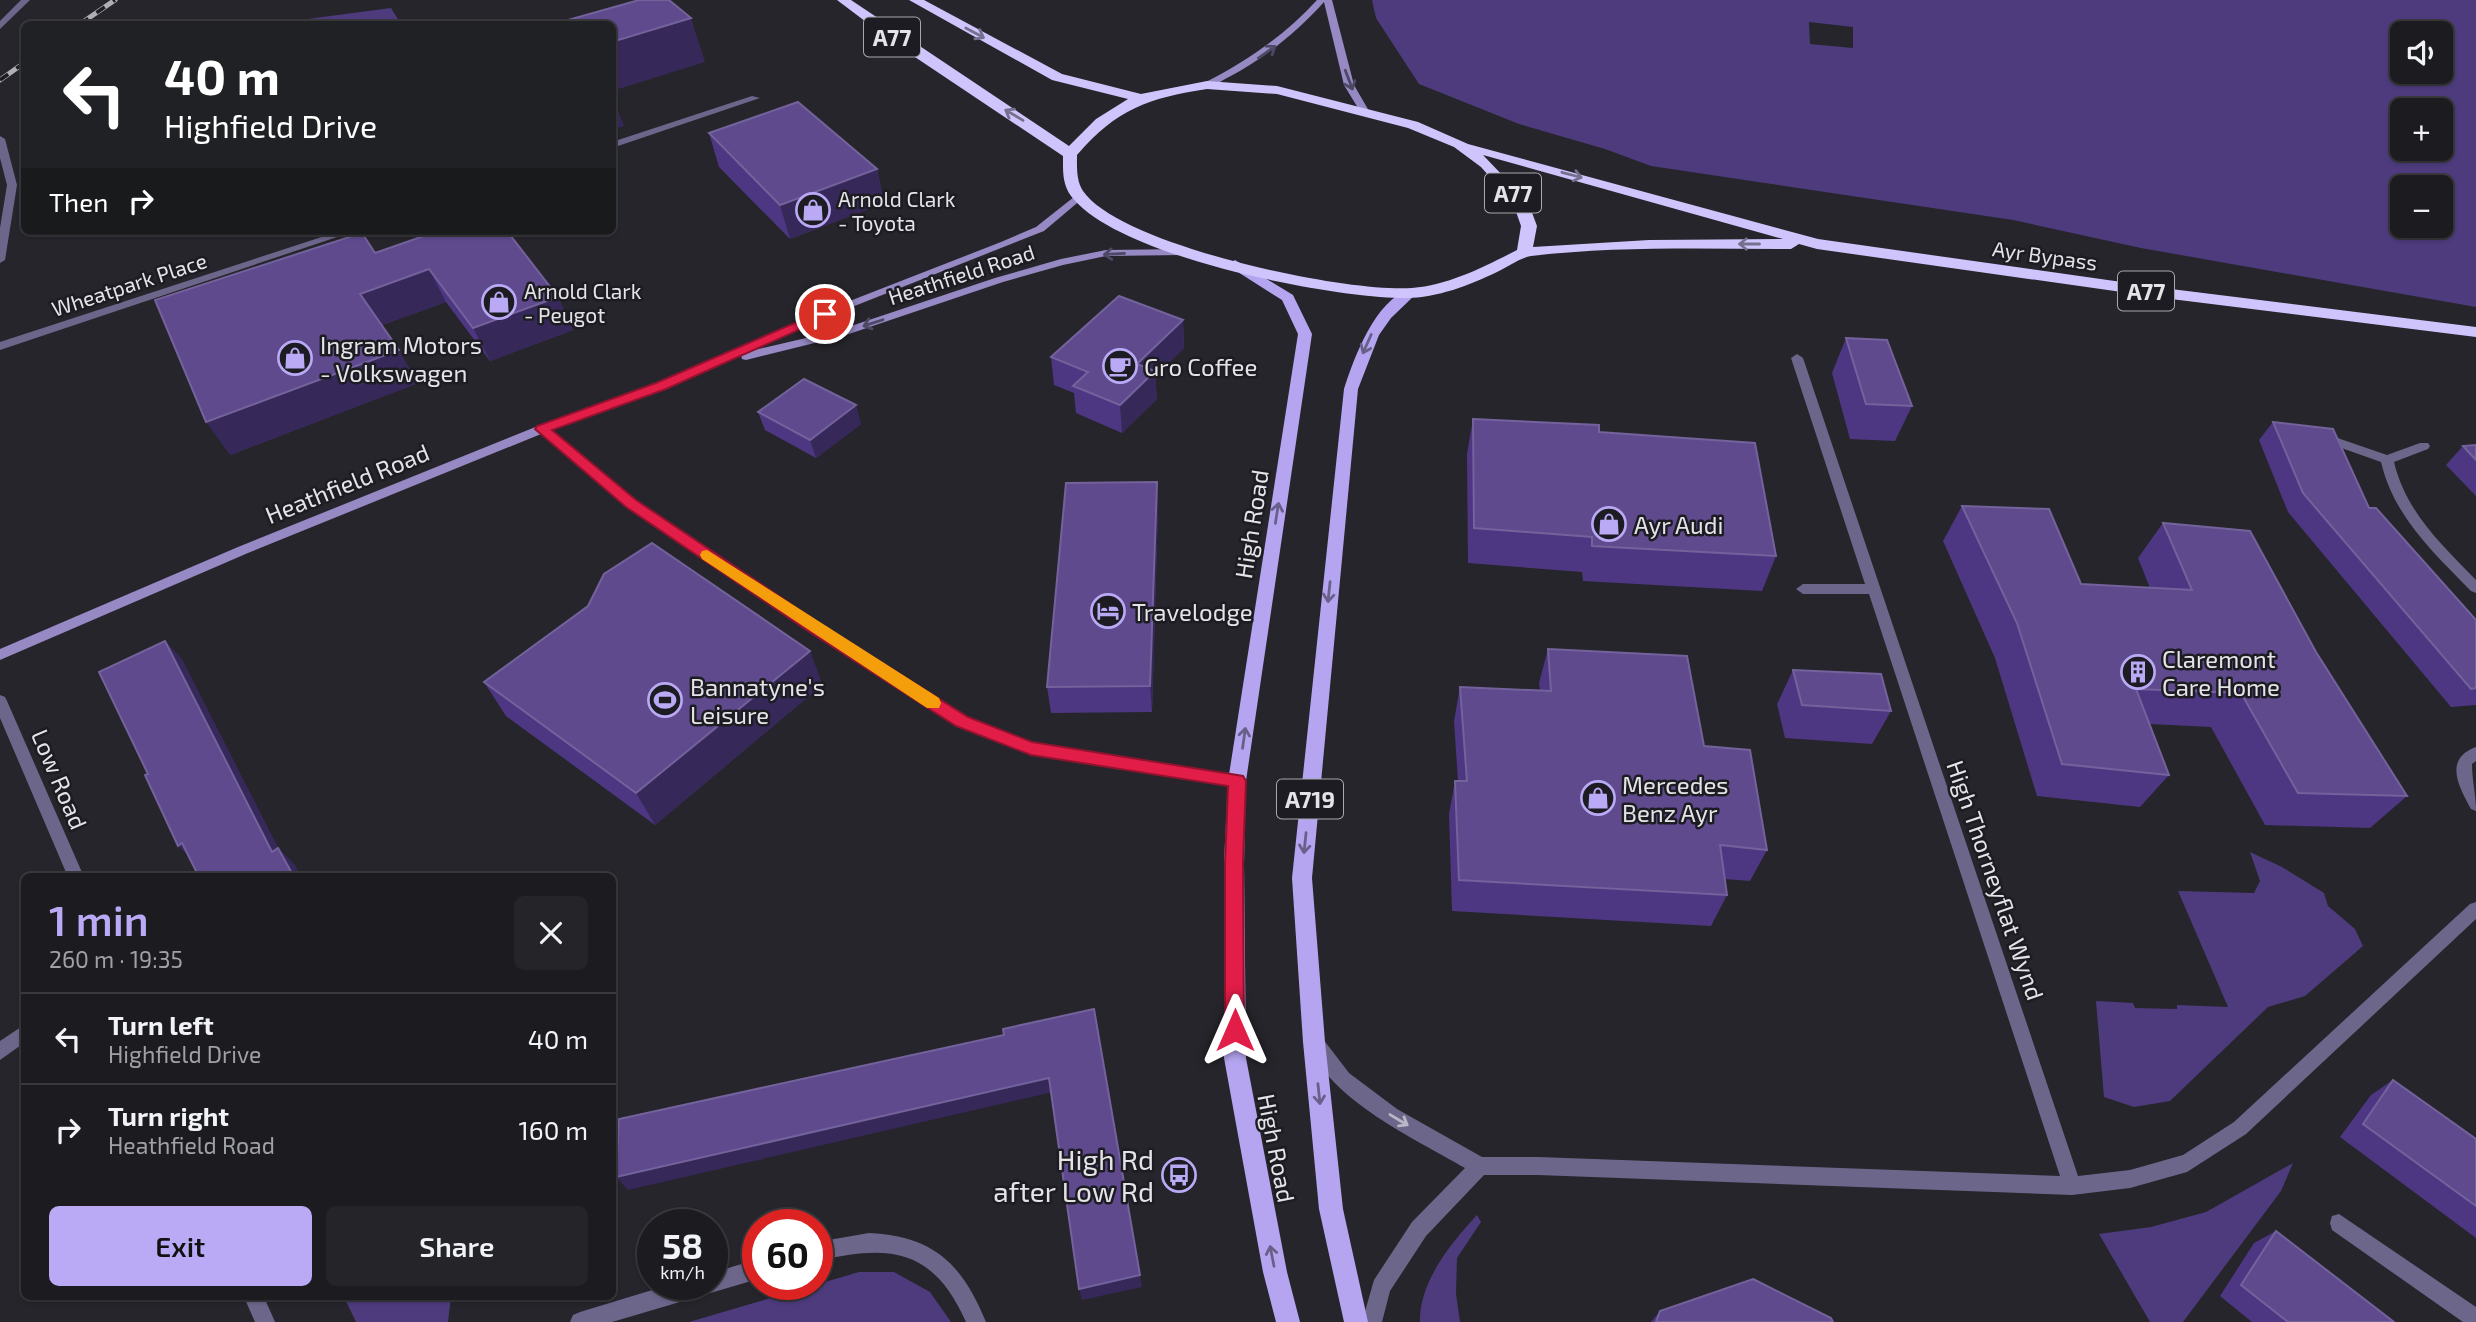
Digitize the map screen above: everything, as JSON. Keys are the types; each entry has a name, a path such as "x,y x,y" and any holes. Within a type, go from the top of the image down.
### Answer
{"highway":[{"name":"A77","path":"843,0 890,36 1029,124 1070,154 1104,116 1140,98 1207,85 1277,90 1413,125 1459,144 1486,164 1520,202 1529,226 1524,252 1473,279 1410,293 1325,286 1183,251 1134,234 1099,215 1079,196"},
{"name":"A77","path":"915,0 1057,77 1140,98"},
{"name":"Ayr Bypass","path":"1459,144 1817,244 2171,295 2476,332"},
{"path":"1070,154 1070,177 1079,196"},
{"name":"Ayr Bypass","path":"1524,252 1649,244 1817,244"}],"main road":[{"path":"1207,85 1264,55 1293,32 1322,0"},
{"path":"1328,0 1349,85 1364,111"},
{"name":"Heathfield Road","path":"0,654 219,560 542,429 714,364 804,322 1040,229 1079,196"},
{"name":"Heathfield Road","path":"714,364 839,334 1061,262 1106,253 1183,251"},
{"name":"High Road","path":"1235,264 1289,298 1305,334 1237,781 1234,863 1235,1058 1275,1272 1287,1322"},
{"name":"High Road","path":"1356,1322 1331,1209 1314,1042 1302,878 1351,389 1372,332 1385,313 1410,293"}],"street":[{"path":"0,26 26,0"},
{"path":"616,144 755,98"},
{"path":"0,139 12,185 0,260"},
{"name":"Wheatpark Place","path":"0,346 338,235"},
{"name":"High Thorneyflat Wynd","path":"1797,358 2072,1186"},
{"path":"542,429 631,503 813,627 962,722 1031,748 1237,781"},
{"path":"2321,436 2387,460 2424,446"},
{"path":"2387,460 2390,480 2408,515 2476,588"},
{"path":"1803,590 1872,589"},
{"name":"Low Road","path":"0,701 74,873"},
{"path":"2470,757 2465,781 2476,805"},
{"path":"1314,1042 1343,1079 1391,1115 1480,1166 2072,1186 2130,1179 2187,1163 2240,1128 2476,909"},
{"path":"0,1052 21,1035"},
{"path":"1372,1322 1381,1287 1419,1229 1480,1166"},
{"path":"2339,1223 2476,1319"},
{"path":"833,1247 850,1242 884,1241 916,1249 938,1264 957,1286 970,1306 976,1322"},
{"path":"255,1300 265,1322"},
{"path":"580,1322 653,1300"}],"shaded area":[{"path":"1372,0 2476,0 2476,307 2141,248 2013,220 1651,166 1605,149 1519,124 1419,84 1376,18","holes":["1809,22 1853,27 1853,48 1810,44"]},
{"path":"391,8 399,21 293,21"},
{"path":"2250,852 2282,867 2324,893 2328,906 2355,929 2363,946 2305,996 2268,1007 2170,1101 2134,1107 2104,1097 2096,1001 2133,1003 2135,1008 2177,1009 2177,1005 2228,1007 2178,891 2254,893 2260,881"},
{"path":"2293,1163 2281,1191 2183,1322 2150,1322 2099,1234 2151,1227 2206,1212"},
{"path":"1477,1215 1481,1222 1457,1258 1456,1294 1460,1322 1420,1322 1425,1292 1438,1264"},
{"path":"859,1272 894,1272 930,1292 951,1322 689,1322 764,1300 833,1300 833,1280"},
{"path":"345,1300 451,1300 448,1322 356,1322"}],"building":[{"path":"639,0 669,0 691,18 616,41 616,21 565,21"},
{"path":"798,102 877,169 780,205 709,133"},
{"path":"356,235 363,235 375,253 427,235 510,235 558,297 473,328 429,269 360,294 399,350 206,422 155,300"},
{"path":"1119,296 1183,320 1137,364 1155,371 1120,405 1073,386 1088,372 1051,357"},
{"path":"1846,338 1887,340 1912,406 1866,404"},
{"path":"804,379 856,405 810,440 758,412"},
{"name":"Ayr Audi","path":"1473,419 1599,425 1599,432 1755,443 1776,556 1592,546 1592,537 1474,528"},
{"path":"2273,422 2333,429 2369,508 2376,508 2476,620 2476,688 2471,689 2303,493"},
{"path":"2476,445 2476,460 2463,446"},
{"name":"Travelodge","path":"1157,482 1150,686 1047,687 1066,483"},
{"path":"1962,506 2049,509 2081,584 2192,590 2163,523 2250,531 2316,652 2407,796 2298,793 2241,693 2136,689 2169,775 2062,764 2017,623"},
{"name":"Bannatyne's Leisure","path":"652,543 810,651 636,793 484,682 588,606 604,574"},
{"path":"165,641 272,852 278,848 292,873 197,873 182,843 178,846 145,775 148,774 99,672"},
{"name":"Mercedes Benz Ayr","path":"1548,649 1687,656 1704,746 1750,750 1767,850 1720,845 1727,895 1459,880 1455,781 1467,781 1460,687 1551,691"},
{"path":"1793,670 1881,674 1891,711 1802,705"},
{"path":"1094,1009 1140,1275 1079,1289 1049,1078 616,1177 619,1119 1004,1035 1003,1029"},
{"path":"2393,1080 2476,1139 2476,1206 2363,1124"},
{"path":"2276,1231 2394,1322 2288,1322 2241,1285"},
{"path":"1753,1279 1831,1318 1833,1322 1656,1322 1660,1311"}],"railway":[{"path":"84,21 115,0"},
{"path":"0,80 21,65"}],"slow traffic":[{"path":"707,555 813,627 933,703"}],"place":[{"name":"Arnold Clark - Toyota","path":"813,210"},
{"name":"Arnold Clark - Peugot","path":"499,302"},
{"name":"Ingram Motors - Volkswagen","path":"295,358"},
{"name":"Gro Coffee","path":"1120,366"},
{"name":"Ayr Audi","path":"1609,524"},
{"name":"Travelodge","path":"1108,611"},
{"name":"Claremont Care Home","path":"2138,672"},
{"name":"Bannatyne's Leisure","path":"665,700"},
{"name":"Mercedes Benz Ayr","path":"1598,798"},
{"name":"High Rd after Low Rd","path":"1179,1175"}],"route":[{"path":"825,314 661,386 542,429 631,503 813,627 962,722 1031,748 1237,781 1234,863 1235,1030"}]}
